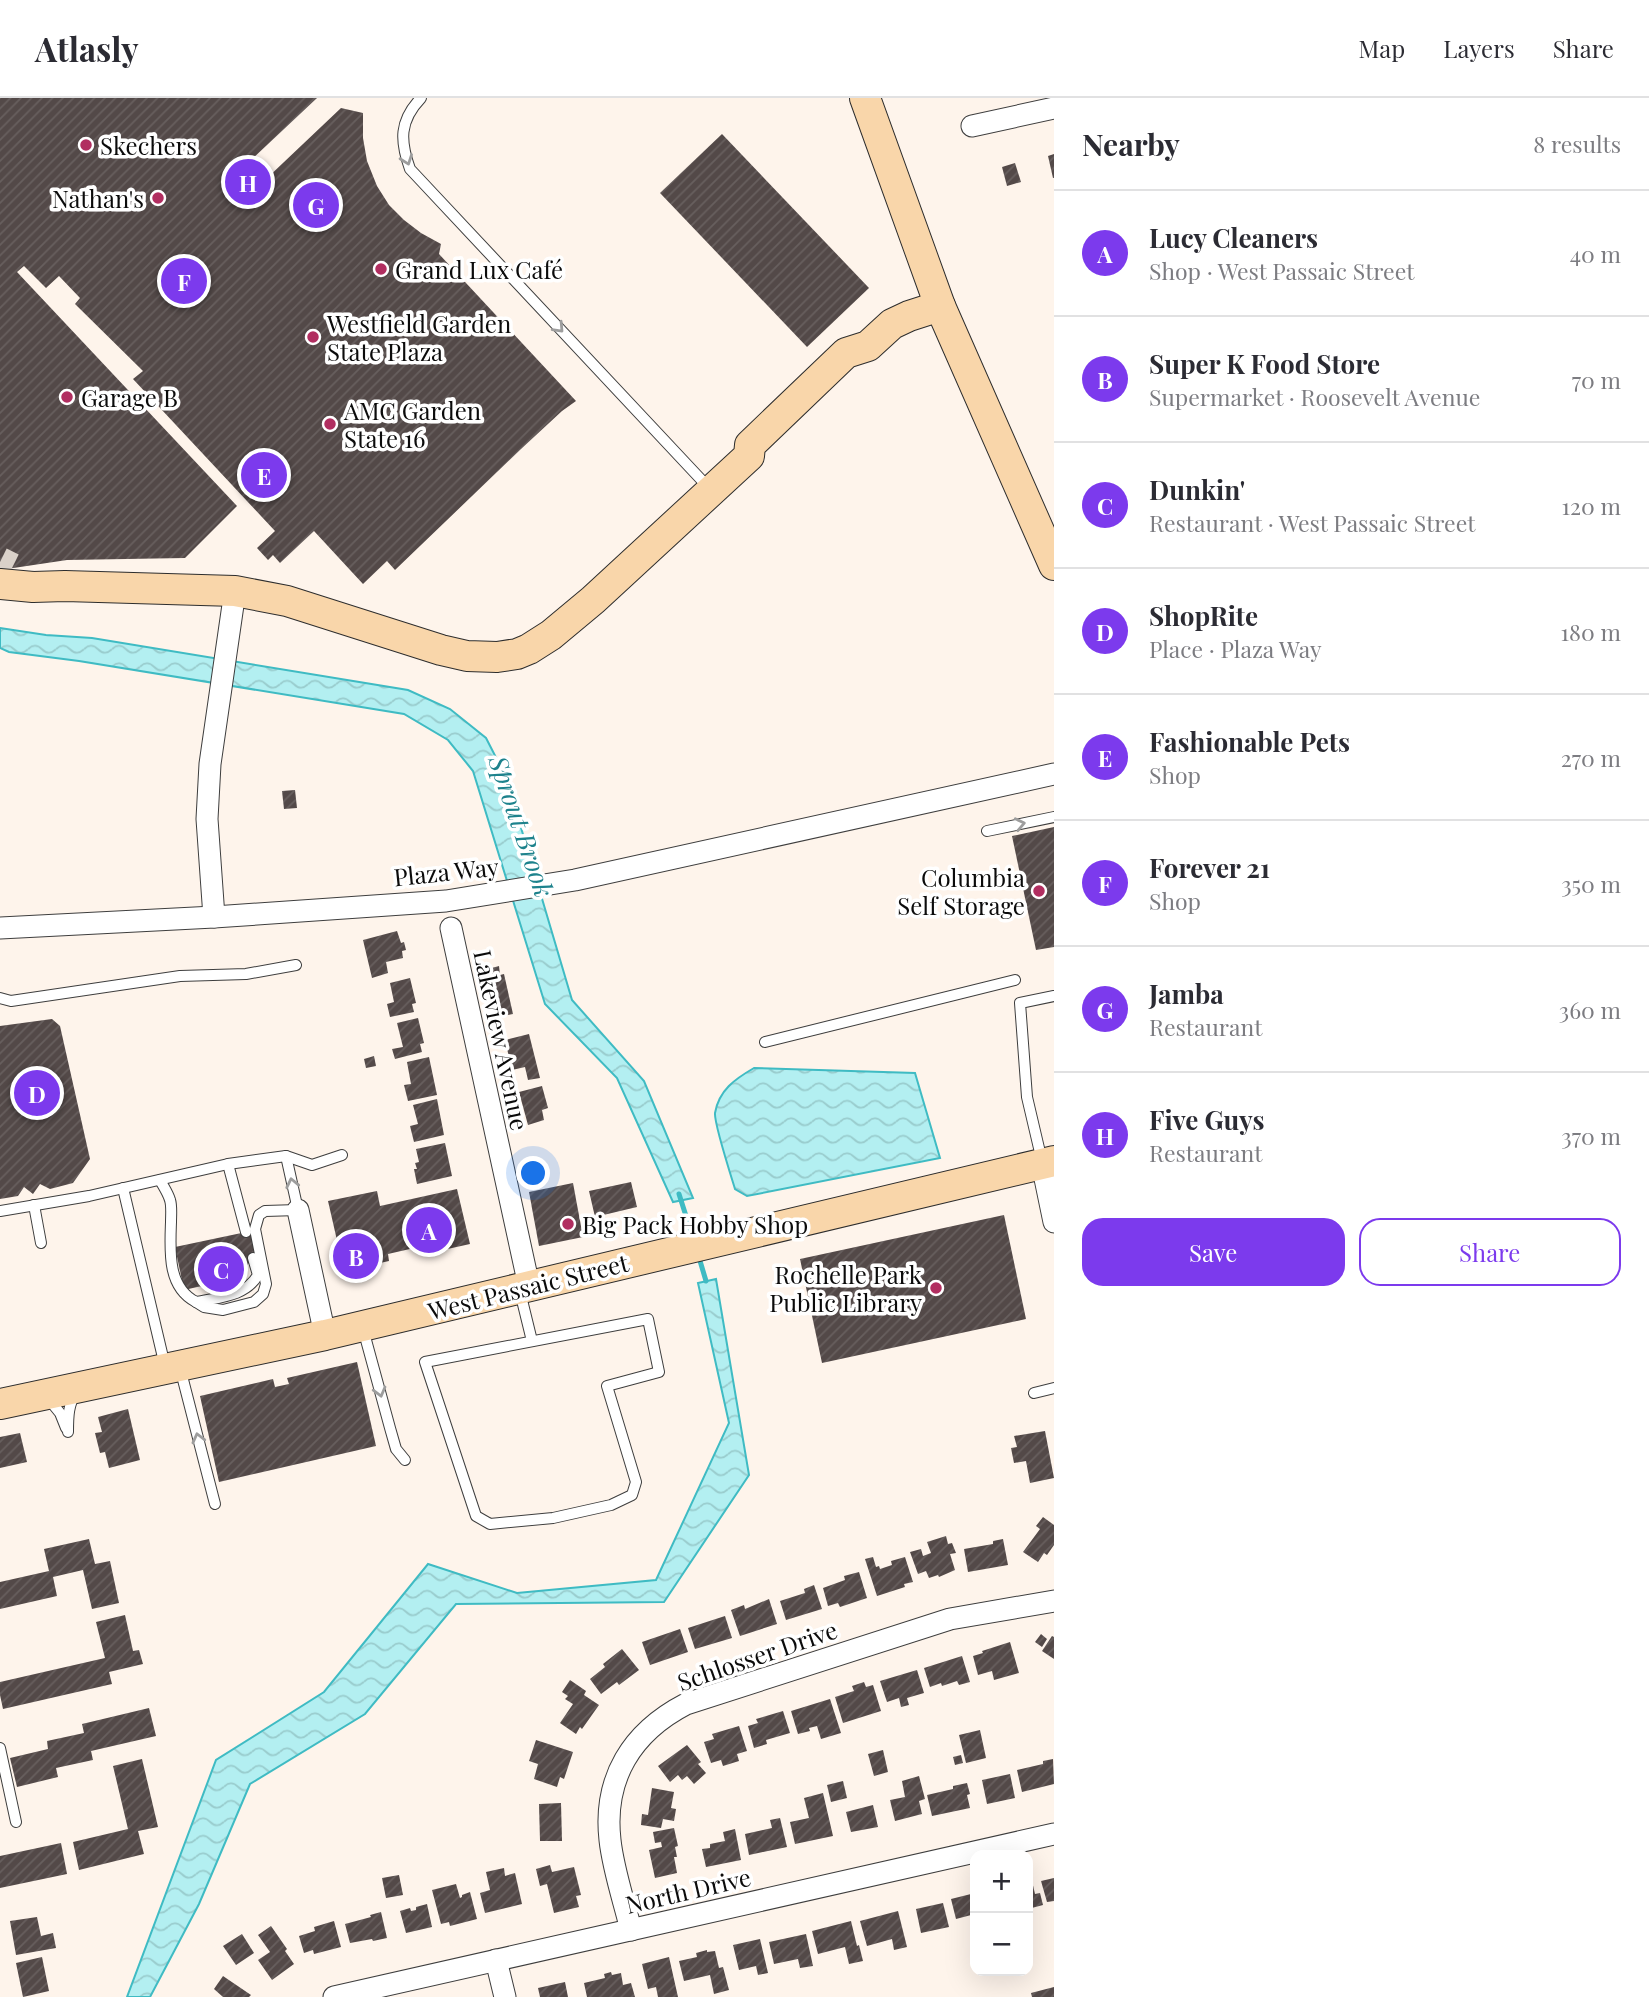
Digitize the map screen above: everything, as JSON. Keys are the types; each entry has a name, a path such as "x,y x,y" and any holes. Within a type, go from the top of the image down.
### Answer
{"street":[{"path":"864,98 940,306 1054,565"},
{"path":"972,126 1054,108"},
{"path":"6,576 33,587 235,591 287,601 467,656 497,657 517,654 541,643 575,616 749,456 750,445 846,352 868,346 892,324 940,306"},
{"path":"214,917 207,819 210,764 235,591"},
{"path":"1046,776 1054,762"},
{"name":"Plaza Way","path":"0,929 214,917 469,898 554,884 1046,776"},
{"name":"Lakeview Avenue","path":"451,928 524,1288"},
{"path":"1048,1163 1054,1222"},
{"name":"West Passaic Street","path":"0,1404 325,1335 1048,1163"},
{"path":"298,1210 325,1335"},
{"name":"Schlosser Drive","path":"631,1930 610,1843 608,1819 611,1797 618,1773 629,1752 646,1731 667,1714 686,1704 950,1619 1054,1601"},
{"name":"North Drive","path":"334,1997 1054,1835"},
{"path":"496,1960 505,1997"}],"lane":[{"path":"421,98 407,117 403,129 402,144 410,169 710,490"},
{"path":"987,831 1054,817"},
{"path":"0,998 11,1001 180,976 246,974 296,965"},
{"path":"765,1042 1015,980"},
{"path":"1048,1163 1027,1097 1020,1003 1054,996"},
{"path":"228,1164 245,1230 265,1211 298,1210 286,1156"},
{"path":"0,1211 123,1188 228,1164 286,1156 312,1165 342,1156"},
{"path":"160,1180 171,1201 170,1254 175,1278 186,1297 204,1307 223,1310 254,1302 263,1294 266,1284 255,1229 259,1215"},
{"path":"123,1188 173,1368 215,1504"},
{"path":"34,1205 41,1242"},
{"path":"196,1302 241,1293 258,1275 253,1258"},
{"path":"524,1288 532,1341"},
{"path":"648,1319 660,1371 607,1386 636,1482 632,1495 611,1505 553,1518 490,1524 476,1516 425,1362 532,1341 648,1319"},
{"path":"363,1326 390,1428 397,1449 405,1460"},
{"path":"46,1395 60,1413 68,1432 72,1399 81,1387"},
{"path":"1034,1393 1054,1388"},
{"path":"0,1748 16,1822"}],"water":[{"path":"0,628 92,638 408,690 450,709 486,738 506,777 572,1000 644,1081 693,1198 673,1202 617,1078 545,1004 473,771 448,740 404,714 9,652 0,648"},
{"path":"754,1068 915,1073 940,1158 747,1196 735,1189 715,1113 720,1098 729,1086"},
{"path":"716,1279 749,1475 664,1602 456,1604 365,1714 250,1784 199,1904 150,1997 127,1997 216,1760 324,1692 428,1564 517,1593 656,1580 729,1423 698,1283"}],"building":[{"name":"Westfield Garden State Plaza","path":"0,98 317,98 249,162 265,180 341,108 363,113 367,161 377,186 389,205 421,233 441,244 439,254 576,401 521,449 395,570 387,561 363,584 314,531 280,563 273,555 268,560 257,548 275,531 133,379 143,371 75,304 80,298 59,276 46,288 24,266 17,272 237,506 185,558 67,560 0,570"},
{"path":"722,134 869,288 807,347 660,193"},
{"path":"1054,154 1054,178 1053,178 1048,156"},
{"path":"1015,163 1021,182 1007,186 1002,167"},
{"path":"295,790 297,808 284,809 282,791"},
{"name":"Columbia Self Storage","path":"1054,827 1054,947 1036,950 1012,836"},
{"path":"397,931 406,950 402,951 403,958 386,962 388,973 372,978 363,940"},
{"path":"499,966 500,975 504,974 513,1014 493,1018 484,978 490,977 488,969"},
{"path":"410,978 416,1003 412,1004 414,1012 390,1017 387,1004 394,1002 390,983"},
{"path":"418,1018 424,1043 420,1044 422,1052 395,1059 392,1049 403,1047 397,1023"},
{"path":"52,1019 60,1026 90,1159 73,1183 50,1189 40,1184 33,1194 24,1187 18,1196 0,1199 0,1026"},
{"path":"529,1034 540,1078 528,1080 525,1067 512,1070 505,1040"},
{"path":"374,1056 376,1066 366,1068 364,1059"},
{"path":"429,1057 437,1095 408,1101 404,1085 411,1084 407,1062"},
{"path":"542,1086 548,1108 542,1110 544,1120 528,1125 519,1092"},
{"path":"437,1099 444,1135 414,1142 410,1126 418,1124 413,1105"},
{"path":"445,1143 452,1176 417,1184 414,1169 417,1169 415,1163 419,1162 416,1149"},
{"path":"631,1182 637,1207 595,1217 589,1191"},
{"path":"573,1183 583,1237 539,1246 529,1192"},
{"path":"457,1189 470,1244 425,1254 423,1246 388,1254 389,1261 344,1271 328,1201 377,1191 380,1206"},
{"path":"1004,1215 1026,1319 822,1363 800,1259"},
{"path":"251,1231 256,1254 237,1278 184,1290 175,1247"},
{"path":"357,1362 376,1446 219,1482 200,1396 273,1379 275,1387 289,1384 287,1378"},
{"path":"128,1409 140,1460 109,1468 105,1452 100,1453 95,1433 102,1432 98,1417"},
{"path":"1045,1431 1054,1478 1030,1483 1026,1461 1014,1463 1011,1448 1017,1447 1014,1436"},
{"path":"20,1433 27,1462 0,1468 0,1437"},
{"path":"1043,1517 1054,1525 1054,1545 1038,1562 1023,1552 1040,1529 1036,1526"},
{"path":"946,1536 948,1544 952,1543 956,1553 950,1554 955,1570 939,1577 929,1578 926,1571 918,1574 910,1552 921,1549 923,1556 931,1553 927,1542"},
{"path":"89,1539 95,1564 110,1561 119,1603 92,1609 83,1570 53,1577 57,1596 0,1609 0,1582 49,1571 44,1549"},
{"path":"1003,1539 1008,1565 968,1572 964,1549 993,1544 993,1541"},
{"path":"873,1557 876,1567 879,1566 880,1569 892,1565 891,1561 905,1557 913,1582 877,1596 865,1559"},
{"path":"859,1572 867,1598 840,1607 838,1603 828,1606 823,1588 845,1580 844,1576"},
{"path":"814,1585 822,1609 786,1620 780,1601 805,1593 804,1589"},
{"path":"769,1599 777,1624 740,1636 731,1610 744,1605 745,1609"},
{"path":"125,1615 133,1651 139,1650 143,1664 109,1672 112,1684 3,1709 0,1682 105,1658 96,1622"},
{"path":"725,1616 732,1638 695,1649 688,1628"},
{"path":"680,1629 688,1652 650,1665 642,1642"},
{"path":"1041,1634 1047,1639 1042,1647 1035,1642"},
{"path":"1052,1636 1054,1637 1054,1659 1042,1651"},
{"path":"1010,1642 1019,1673 994,1680 992,1671 978,1675 973,1656"},
{"path":"622,1649 639,1670 601,1694 590,1679"},
{"path":"962,1656 970,1682 959,1685 957,1681 942,1686 941,1683 930,1687 924,1668"},
{"path":"917,1670 924,1693 907,1698 909,1705 901,1707 899,1698 887,1702 880,1681"},
{"path":"570,1680 586,1691 584,1695 599,1705 576,1734 560,1723 573,1704 565,1699 568,1696 562,1692"},
{"path":"864,1682 866,1687 873,1685 881,1711 843,1723 835,1697 854,1691 852,1686"},
{"path":"830,1699 841,1733 821,1739 817,1726 798,1734 791,1711"},
{"path":"149,1708 156,1736 91,1751 93,1760 56,1768 58,1777 17,1787 10,1758 48,1749 47,1741 84,1733 82,1724"},
{"path":"783,1711 790,1733 766,1740 767,1744 754,1748 748,1726 758,1723 756,1719"},
{"path":"739,1726 747,1751 737,1754 739,1761 723,1766 721,1760 711,1763 704,1742 714,1739 712,1734"},
{"path":"980,1730 986,1758 966,1763 959,1735"},
{"path":"536,1740 573,1752 564,1779 560,1777 557,1787 534,1779 538,1764 529,1761"},
{"path":"687,1745 706,1773 694,1784 687,1776 682,1780 678,1775 670,1782 658,1766"},
{"path":"883,1750 888,1772 874,1776 868,1754"},
{"path":"961,1755 963,1763 955,1765 953,1757"},
{"path":"142,1759 158,1827 138,1831 144,1854 79,1870 73,1842 128,1829 113,1766"},
{"path":"1053,1759 1054,1784 1022,1792 1017,1770"},
{"path":"1010,1774 1015,1798 987,1804 982,1780"},
{"path":"919,1776 925,1799 919,1801 922,1814 895,1821 890,1800 905,1797 902,1781"},
{"path":"843,1781 847,1798 831,1802 827,1785"},
{"path":"967,1783 970,1808 932,1816 927,1795"},
{"path":"652,1788 674,1792 671,1808 676,1809 674,1821 663,1819 661,1828 641,1825 642,1814 648,1815"},
{"path":"823,1793 833,1836 795,1844 790,1822 809,1818 804,1798"},
{"path":"561,1803 562,1841 540,1841 539,1804"},
{"path":"873,1805 878,1827 851,1832 846,1812"},
{"path":"780,1818 787,1847 749,1855 745,1834 772,1828 770,1820"},
{"path":"674,1828 678,1846 675,1847 677,1857 674,1857 677,1873 655,1878 649,1850 662,1847 661,1842 655,1843 653,1832"},
{"path":"735,1829 741,1860 706,1867 702,1849 725,1841 723,1832"},
{"path":"61,1843 67,1874 0,1888 0,1856"},
{"path":"550,1865 552,1872 574,1867 581,1895 576,1896 579,1907 554,1913 547,1884 540,1886 536,1869"},
{"path":"504,1868 505,1876 515,1873 522,1904 485,1913 480,1893 490,1890 486,1872"},
{"path":"399,1875 403,1895 386,1898 382,1878"},
{"path":"1054,1878 1054,1901 1047,1902 1041,1881"},
{"path":"456,1884 460,1898 470,1892 477,1919 450,1926 449,1922 441,1924 432,1890"},
{"path":"1033,1885 1035,1894 1040,1893 1043,1905 1033,1908"},
{"path":"970,1894 970,1915 956,1919 951,1899"},
{"path":"943,1903 949,1927 921,1933 916,1909"},
{"path":"427,1904 432,1927 406,1933 400,1911 410,1908 411,1911 416,1910 416,1907"},
{"path":"898,1911 907,1947 894,1950 892,1939 867,1946 860,1921"},
{"path":"381,1912 387,1938 350,1943 345,1924"},
{"path":"37,1917 41,1936 53,1933 56,1948 16,1955 10,1921"},
{"path":"334,1921 341,1947 314,1954 313,1950 304,1953 299,1936 315,1931 314,1927"},
{"path":"851,1921 863,1961 849,1964 845,1947 818,1954 812,1931"},
{"path":"271,1926 294,1964 272,1980 258,1960 270,1952 258,1935"},
{"path":"242,1934 254,1953 236,1965 223,1946"},
{"path":"806,1934 813,1966 800,1968 798,1959 774,1964 769,1942"},
{"path":"760,1939 768,1973 758,1975 756,1966 739,1970 733,1945"},
{"path":"715,1951 719,1968 723,1967 729,1990 714,1994 710,1975 684,1981 679,1961 697,1957 696,1953"},
{"path":"42,1957 49,1991 23,1997 16,1963"},
{"path":"669,1957 678,1997 658,1997 656,1987 648,1989 642,1964"},
{"path":"611,1972 612,1975 621,1973 623,1985 631,1983 635,1997 587,1997 584,1983 605,1978 604,1974"},
{"path":"223,1976 251,1995 223,1997 214,1989"},
{"path":"565,1982 568,1997 540,1997 538,1988"},
{"path":"1054,1987 1054,1997 1032,1997 1031,1993"}],"waterway":[{"name":"Sprout Brook","path":"679,1194 693,1238"},
{"name":"Sprout Brook","path":"698,1254 706,1281"}],"tunnel":[{"path":"0,562 12,568"}],"place":[{"name":"Skechers","path":"86,145"},
{"name":"Five Guys","path":"248,182"},
{"name":"Nathan's","path":"158,198"},
{"name":"Jamba","path":"316,205"},
{"name":"Grand Lux Café","path":"381,269"},
{"name":"Forever 21","path":"184,281"},
{"name":"Westfield Garden State Plaza","path":"313,337"},
{"name":"Garage B","path":"67,397"},
{"name":"AMC Garden State 16","path":"330,424"},
{"name":"Fashionable Pets","path":"264,475"},
{"name":"Columbia Self Storage","path":"1039,891"},
{"name":"ShopRite","path":"37,1093"},
{"name":"Big Pack Hobby Shop","path":"568,1224"},
{"name":"Lucy Cleaners","path":"429,1230"},
{"name":"Super K Food Store","path":"356,1256"},
{"name":"Dunkin'","path":"221,1269"},
{"name":"Rochelle Park Public Library","path":"936,1288"}]}
